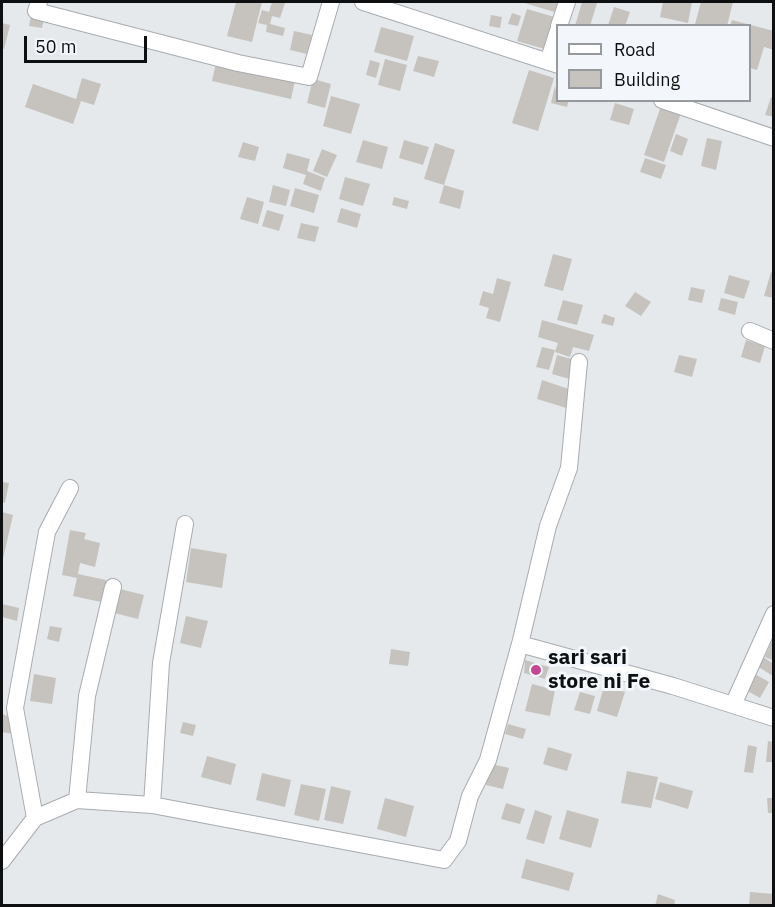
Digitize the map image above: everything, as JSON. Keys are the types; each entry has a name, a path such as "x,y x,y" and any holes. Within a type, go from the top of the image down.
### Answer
{"street":[{"path":"39,2 36,11 238,63 309,76 331,2"},
{"path":"363,2 386,5 553,64 556,44"},
{"path":"560,24 567,2"},
{"path":"668,102 774,138"},
{"path":"750,331 774,341"},
{"path":"2,861 35,818 77,800 152,805 444,860 458,841 470,796 488,760 520,644 548,526 568,468 579,362"},
{"path":"35,818 15,708 47,532 70,488"},
{"path":"152,805 161,663 185,524"},
{"path":"77,800 87,696 113,587"},
{"path":"733,705 774,614"},
{"path":"520,644 774,718"}],"building":[{"path":"236,2 262,2 252,42 227,36"},
{"path":"272,2 285,3 280,18 272,16 270,24 285,28 283,36 266,32 267,25 258,23 262,10 269,12"},
{"path":"521,2 565,2 561,14"},
{"path":"582,2 597,3 591,24 576,24"},
{"path":"663,2 692,2 688,23 660,17"},
{"path":"701,2 733,2 728,24 695,24"},
{"path":"614,7 630,12 626,24 608,24"},
{"path":"527,9 558,18 548,50 517,41"},
{"path":"32,12 45,14 42,28 29,26"},
{"path":"512,13 521,16 518,26 508,24"},
{"path":"491,15 502,17 500,28 489,26"},
{"path":"732,20 747,24 731,24"},
{"path":"2,23 10,25 4,49 2,48"},
{"path":"751,25 774,31 774,50 764,47 757,70 751,68"},
{"path":"381,27 414,36 407,61 374,52"},
{"path":"294,31 312,35 307,54 290,50"},
{"path":"418,56 439,61 434,77 413,71"},
{"path":"217,58 296,76 291,99 212,81"},
{"path":"385,59 407,65 400,91 378,85"},
{"path":"370,60 380,63 376,78 366,75"},
{"path":"529,70 554,78 538,131 512,123"},
{"path":"82,78 101,84 94,105 81,101 73,124 25,107 33,84 76,99"},
{"path":"313,79 331,84 325,108 307,103"},
{"path":"555,86 556,102 568,102 567,107 551,103"},
{"path":"331,96 360,104 351,134 323,126"},
{"path":"771,97 774,98 774,117 765,115"},
{"path":"615,103 634,109 629,125 610,120"},
{"path":"661,106 681,113 664,162 644,155"},
{"path":"676,134 688,139 682,156 670,151"},
{"path":"707,138 722,141 716,170 701,166"},
{"path":"363,140 388,147 382,169 356,162"},
{"path":"404,140 429,147 423,165 399,158"},
{"path":"243,142 259,147 255,161 238,157"},
{"path":"435,143 455,150 444,185 424,179"},
{"path":"322,149 337,155 327,177 313,171"},
{"path":"287,153 310,159 307,171 325,178 321,191 303,184 306,175 283,168"},
{"path":"645,158 666,165 661,179 640,172"},
{"path":"345,177 370,184 363,206 339,199"},
{"path":"273,185 290,190 286,206 269,202"},
{"path":"444,185 464,191 460,209 439,203"},
{"path":"295,188 319,195 314,213 290,206"},
{"path":"247,197 264,202 258,224 240,219"},
{"path":"394,197 409,201 407,209 392,205"},
{"path":"341,208 361,214 357,228 337,222"},
{"path":"267,210 284,215 279,231 262,226"},
{"path":"301,223 319,227 315,242 297,238"},
{"path":"553,254 572,259 563,291 544,286"},
{"path":"771,272 774,273 774,298 764,296"},
{"path":"729,275 750,281 744,299 724,293"},
{"path":"497,278 511,282 500,322 486,318 489,308 479,305 483,291 493,294"},
{"path":"691,287 705,290 702,303 688,300"},
{"path":"635,292 651,302 641,316 625,306"},
{"path":"721,298 738,302 735,315 718,310"},
{"path":"563,300 583,305 577,325 557,320"},
{"path":"604,314 615,318 613,326 601,323"},
{"path":"542,320 594,335 589,351 573,347 570,357 555,352 558,343 538,337"},
{"path":"746,340 765,346 760,363 741,357"},
{"path":"542,347 555,350 549,370 536,367"},
{"path":"557,355 578,361 573,380 552,374"},
{"path":"679,355 697,359 692,377 674,372"},
{"path":"542,380 575,391 573,410 537,399"},
{"path":"2,482 9,483 5,503 2,502"},
{"path":"2,512 13,515 3,559 2,559"},
{"path":"70,530 86,533 84,539 100,543 95,567 80,563 78,574 106,580 101,602 73,596 77,578 62,575"},
{"path":"191,548 227,554 222,588 186,582"},
{"path":"120,589 144,595 138,619 114,613"},
{"path":"2,604 19,608 17,621 2,617"},
{"path":"186,616 208,621 201,648 180,643"},
{"path":"50,626 62,628 59,642 47,639"},
{"path":"774,636 774,661 765,657"},
{"path":"391,649 410,652 408,666 389,664"},
{"path":"763,657 774,664 773,676 757,666"},
{"name":"sari sari store ni Fe","path":"525,660 549,667 545,679 524,673"},
{"path":"753,673 769,682 760,698 744,689"},
{"path":"34,674 56,678 52,704 30,701"},
{"path":"532,684 555,690 550,716 525,711"},
{"path":"604,686 625,692 617,717 597,711"},
{"path":"580,692 595,696 590,714 574,710"},
{"path":"2,714 12,717 12,734 2,732"},
{"path":"183,722 196,725 193,736 180,733"},
{"path":"508,724 526,729 523,739 505,734"},
{"path":"768,741 774,742 774,762 766,762"},
{"path":"748,745 757,747 753,773 744,772"},
{"path":"548,747 572,754 567,771 543,764"},
{"path":"207,756 236,764 231,785 201,777"},
{"path":"491,764 509,768 503,789 486,785"},
{"path":"627,771 658,777 651,808 621,803"},
{"path":"262,773 291,780 285,807 256,800"},
{"path":"660,782 693,791 688,809 655,799"},
{"path":"301,784 326,789 319,821 294,815"},
{"path":"331,786 351,791 343,824 324,820"},
{"path":"385,798 414,806 406,837 377,829"},
{"path":"767,798 774,798 774,813 768,813"},
{"path":"506,803 525,809 520,824 501,819"},
{"path":"535,810 552,816 544,844 526,839"},
{"path":"567,810 599,819 591,848 559,839"},
{"path":"526,859 574,873 569,891 521,878"},
{"path":"750,892 774,894 774,906 749,906"},
{"path":"658,894 675,900 674,906 655,906"}],"place":[{"name":"sari sari store ni Fe","path":"536,670"}]}
